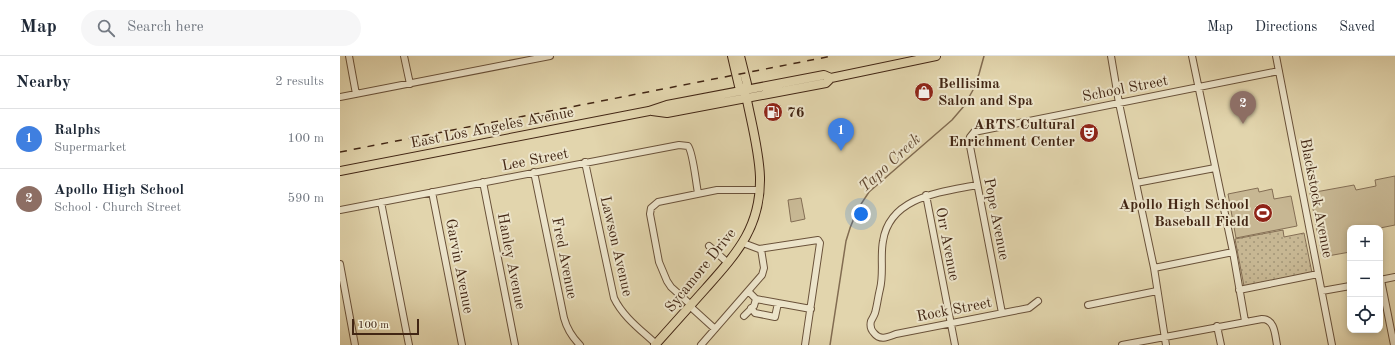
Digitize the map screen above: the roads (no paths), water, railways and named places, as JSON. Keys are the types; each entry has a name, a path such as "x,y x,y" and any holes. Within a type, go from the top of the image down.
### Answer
{"main road":[{"name":"Sycamore Drive","path":"732,56 739,86 746,94"},
{"name":"Sycamore Drive","path":"656,344 728,263 743,243 757,209 760,190 758,162 746,94 747,84 740,56"},
{"name":"East Los Angeles Avenue","path":"340,171 649,111 667,113 824,75 831,78 936,56"}],"street":[{"path":"349,56 356,94"},
{"path":"404,56 410,84"},
{"path":"340,97 410,84 513,60 550,56"},
{"path":"1112,56 1118,102 1154,268 1166,345"},
{"path":"1192,56 1233,252 1245,321"},
{"name":"Blackstock Avenue","path":"1276,56 1332,345"},
{"name":"School Street","path":"975,132 1118,102 1279,71"},
{"name":"Pope Avenue","path":"975,132 971,135 969,140 1002,313"},
{"name":"Lee Street","path":"340,210 680,145 684,145 690,149 692,154 698,193"},
{"name":"Lawson Avenue","path":"585,162 614,298 618,307 625,315 656,344"},
{"path":"1136,183 1215,168"},
{"name":"Fred Avenue","path":"534,172 564,318 572,336 580,345"},
{"name":"Hanley Avenue","path":"483,182 514,345"},
{"path":"926,195 977,185"},
{"path":"715,329 672,287 662,273 650,212 653,206 658,202 698,193 721,190 760,190"},
{"name":"Garvin Avenue","path":"432,192 462,345"},
{"name":"Orr Avenue","path":"926,195 955,345"},
{"name":"Rock Street","path":"926,195 902,208 892,219 885,231 882,247 882,284 875,313 871,322 871,327 874,334 885,338 896,334 1029,308 1038,301"},
{"path":"381,202 409,345"},
{"path":"743,243 760,249 818,240 820,243 805,345"},
{"path":"709,246 728,263"},
{"path":"701,345 764,272 760,249"},
{"path":"1154,268 1233,252"},
{"path":"340,264 355,345"},
{"path":"1239,290 1318,274"},
{"path":"1383,279 1395,277"},
{"path":"1322,291 1347,287"},
{"path":"748,291 756,299 810,308"},
{"path":"1088,305 1157,291"},
{"path":"1383,294 1394,345"},
{"path":"744,316 754,306 756,299"},
{"path":"751,308 755,313 775,317 778,303"},
{"path":"1122,345 1217,326 1262,319 1270,321 1273,326 1277,345"},
{"path":"1217,326 1220,345"}],"waterway":[{"name":"Tapo Creek","path":"830,345 846,241 850,227 861,203 869,192 952,120 964,106 973,90 984,56"}],"railway":[{"path":"340,152 832,56"}],"place":[{"name":"Bellisima Salon and Spa","path":"924,92"},
{"name":"76","path":"773,112"},
{"name":"Apollo High School","path":"1243,124"},
{"name":"ARTS Cultural Enrichment Center","path":"1089,133"},
{"name":"Ralphs","path":"841,151"},
{"name":"Apollo High School Baseball Field","path":"1263,213"}]}
